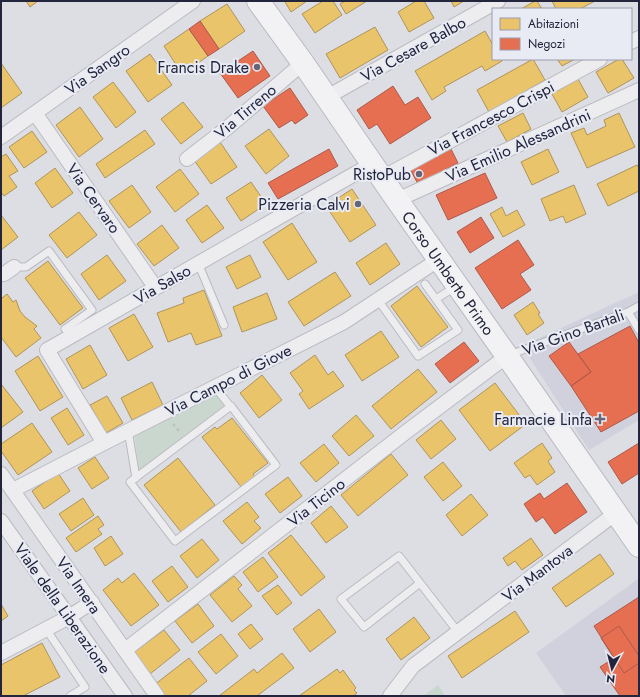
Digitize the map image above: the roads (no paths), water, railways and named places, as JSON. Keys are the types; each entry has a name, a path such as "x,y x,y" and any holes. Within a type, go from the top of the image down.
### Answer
{"main road":[{"name":"Corso Umberto Primo","path":"258,1 327,97 438,260 507,356 639,546"}],"street":[{"name":"Via Sangro","path":"1,136 193,1"},
{"name":"Via Cesare Balbo","path":"327,97 498,1"},
{"name":"Via Francesco Crispi","path":"377,171 598,60"},
{"name":"Via Tirreno","path":"187,159 227,128 303,63"},
{"name":"Via Emilio Alessandrini","path":"397,200 639,90"},
{"name":"Via Cervaro","path":"35,113 153,284"},
{"name":"Via Salso","path":"104,442 47,350 198,263 377,171"},
{"name":"Via Campo di Giove","path":"12,490 104,442 344,322 438,260"},
{"path":"1,274 4,274 14,267"},
{"name":"Via Ticino","path":"125,650 406,432 507,356"},
{"name":"Via Imera","path":"1,474 157,696"},
{"name":"Via Mantova","path":"390,696 413,666 616,513"},
{"name":"Viale della Liberazione","path":"1,521 125,696"},
{"path":"1,653 69,617 92,602"}],"lane":[{"path":"14,267 26,267 49,251 92,310 65,329"},
{"path":"198,263 224,325"},
{"path":"378,300 418,356 458,330 425,284"},
{"path":"436,299 457,286"},
{"name":"Via Gino Bartali","path":"507,356 628,312 639,306"},
{"path":"628,312 639,330"},
{"path":"215,387 231,406 276,465 175,541 130,482 231,406"},
{"path":"128,430 136,478"},
{"path":"420,583 364,626 341,599 399,556 420,583 458,632"},
{"path":"46,629 85,687 70,696"}],"place":[{"name":"Francis Drake","path":"257,67"},
{"name":"RistoPub","path":"419,174"},
{"name":"Pizzeria Calvi","path":"358,204"},
{"name":"Farmacie Linfa","path":"600,419"}]}
